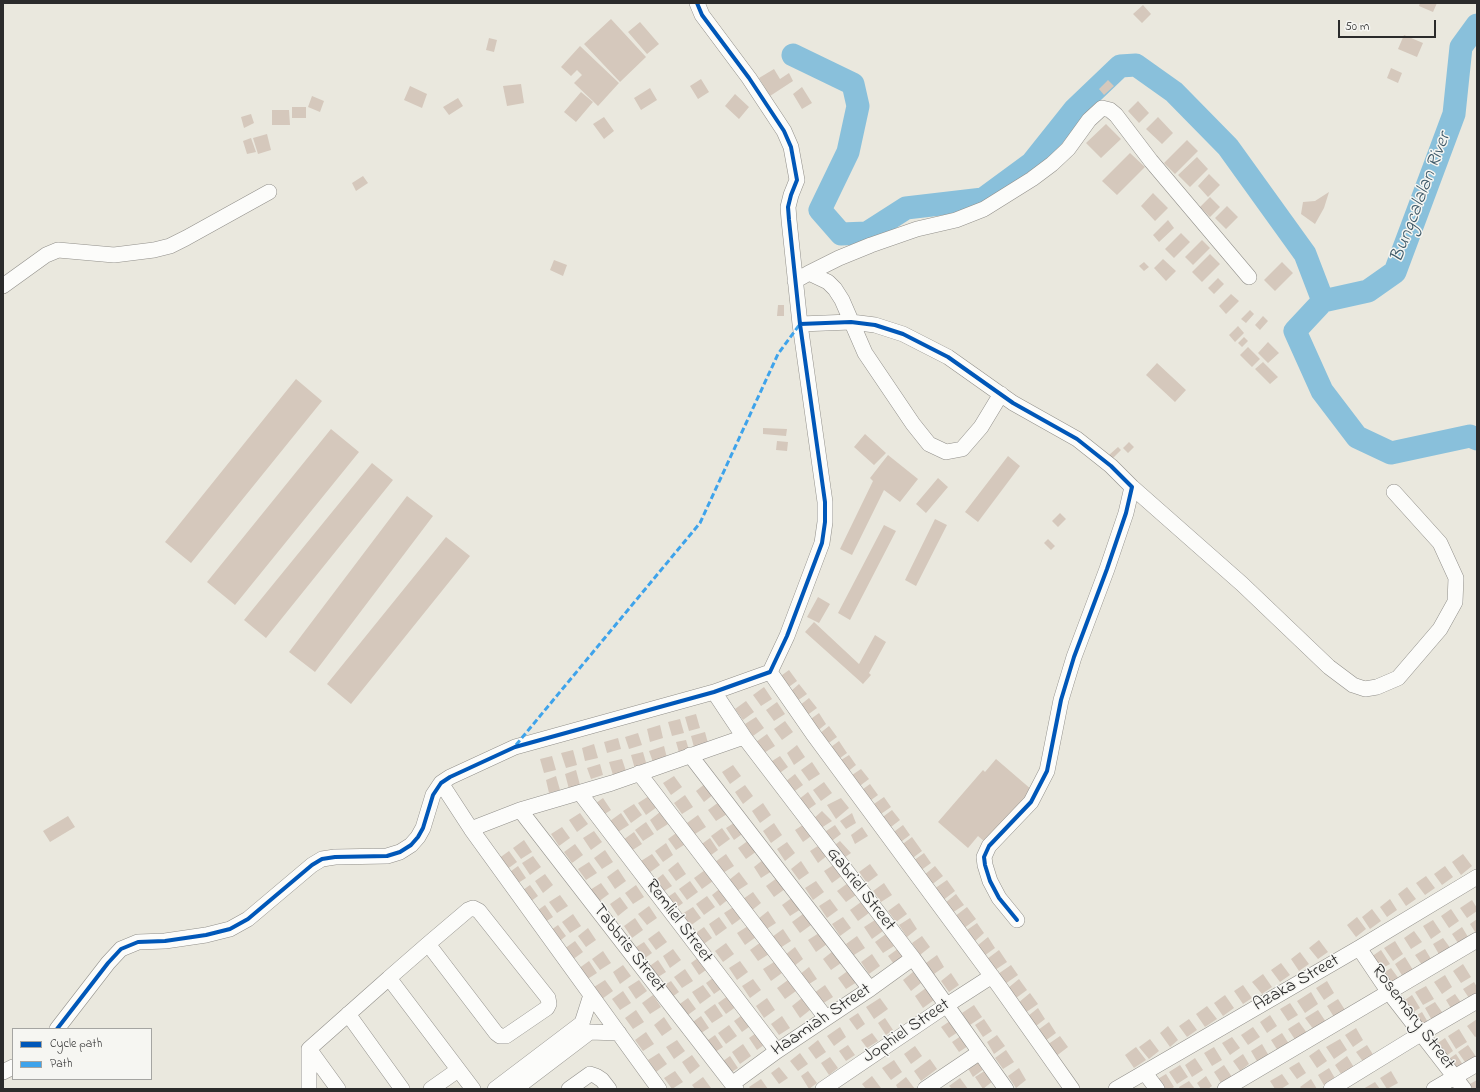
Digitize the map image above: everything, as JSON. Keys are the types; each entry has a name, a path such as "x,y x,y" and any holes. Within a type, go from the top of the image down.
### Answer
{"street":[{"path":"58,1028 108,963 121,949 138,942 206,935 230,929 248,919 312,865 322,859 335,857 387,856 400,852 411,845 418,837 428,815 430,803 441,783 450,777 515,748 714,692 770,672 787,636 817,558 822,543 825,522 825,502 800,324 789,220 790,201 797,180 791,147 784,131 749,78 702,15 697,3"},
{"path":"795,281 840,258 871,245 917,230 956,220 984,208 1032,179 1052,164 1068,150 1089,120 1102,108 1110,110 1116,116 1249,277"},
{"path":"3,286 46,255 58,250 114,255 154,250 170,246 269,192"},
{"path":"809,273 828,282 835,289 842,300 865,353 913,424 929,444 946,452 962,449 981,428 1001,394"},
{"path":"800,324 851,322 875,325 903,334 948,357 1013,403 1077,439 1111,466 1132,487 1242,584 1329,667 1353,685 1365,689 1378,687 1398,678 1440,629 1455,602 1456,578 1440,543 1394,492"},
{"path":"1017,920 999,898 985,865 984,858 990,846 1031,802 1047,771 1061,700 1074,657 1126,513 1132,487"},
{"path":"770,672 992,976 1072,1089"},
{"name":"Gabriel Street","path":"714,692 744,737 947,1005 1006,1089"},
{"path":"471,829 520,810 580,793 744,737"},
{"path":"690,755 870,989"},
{"path":"639,773 826,1018"},
{"path":"441,783 471,829 659,1089"},
{"name":"Remliel Street","path":"580,793 777,1051"},
{"name":"Tabbris Street","path":"520,810 734,1087"},
{"name":"Azaka Street","path":"1116,1089 1359,948 1477,877"},
{"path":"309,1089 309,1049 388,978 428,944 468,910 473,908 479,911 548,998 549,1004 547,1008 506,1036 500,1036 496,1033 428,944"},
{"path":"1225,1089 1477,940"},
{"name":"Rosemary Street","path":"1359,948 1388,992 1456,1076 1464,1089"},
{"name":"Haamiah Street","path":"734,1087 777,1051 870,989 912,958"},
{"name":"Jophiel Street","path":"823,1089 992,976"},
{"path":"388,978 473,1089"},
{"path":"515,1089 586,1028 591,994"},
{"path":"1331,1089 1477,1001"},
{"path":"348,1014 402,1089"},
{"path":"495,1089 586,1028 619,1033"},
{"path":"309,1049 338,1089"},
{"path":"931,1087 980,1052"},
{"path":"1434,1089 1477,1064"},
{"path":"3,1072 12,1068"},
{"path":"431,1089 458,1070"},
{"path":"1145,1073 1157,1089"},
{"path":"569,1089 590,1074 602,1080 609,1089"}],"building":[{"path":"1420,3 1437,3 1433,12 1419,6"},
{"path":"1143,5 1151,14 1142,23 1133,14"},
{"path":"611,19 646,57 620,82 584,44"},
{"path":"640,22 659,44 647,54 628,32"},
{"path":"1404,35 1423,43 1417,57 1398,49"},
{"path":"489,38 497,40 494,52 486,50"},
{"path":"580,46 619,83 598,106 574,83 582,75 577,70 571,76 561,67"},
{"path":"1391,68 1402,73 1398,83 1387,78"},
{"path":"774,69 780,79 789,73 793,81 770,96 759,78"},
{"path":"701,79 709,92 698,99 690,86"},
{"path":"1108,80 1114,86 1104,95 1099,89"},
{"path":"521,84 524,103 507,106 503,86"},
{"path":"410,86 427,94 422,108 404,100"},
{"path":"802,87 812,103 802,109 793,94"},
{"path":"650,88 657,100 641,110 634,98"},
{"path":"581,92 593,102 576,122 564,112"},
{"path":"735,94 749,107 739,119 725,106"},
{"path":"312,96 324,101 320,112 308,107"},
{"path":"458,98 463,106 449,115 443,107"},
{"path":"1138,101 1149,113 1139,123 1128,111"},
{"path":"292,107 306,107 306,118 292,118"},
{"path":"272,110 289,110 290,125 272,125"},
{"path":"251,114 254,123 244,128 241,117"},
{"path":"604,117 614,131 604,139 593,124"},
{"path":"1158,117 1173,133 1162,144 1146,129"},
{"path":"1106,124 1121,139 1101,158 1086,143"},
{"path":"267,134 271,150 258,154 253,138"},
{"path":"251,138 256,152 247,154 243,141"},
{"path":"1187,140 1198,151 1175,174 1164,163"},
{"path":"1130,153 1145,167 1117,195 1102,181"},
{"path":"1197,157 1208,169 1190,187 1178,175"},
{"path":"1209,174 1220,185 1208,197 1198,186"},
{"path":"363,176 368,183 356,191 352,183"},
{"path":"1329,192 1324,208 1315,224 1301,214 1303,202 1315,201"},
{"path":"1153,193 1168,208 1155,221 1141,206"},
{"path":"1210,197 1220,207 1210,217 1200,207"},
{"path":"1227,206 1238,217 1226,229 1215,218"},
{"path":"1168,220 1174,228 1159,242 1153,235"},
{"path":"1181,233 1190,242 1174,258 1165,249"},
{"path":"1202,240 1210,248 1193,265 1185,257"},
{"path":"1210,254 1220,264 1202,282 1192,272"},
{"path":"1163,259 1176,271 1166,281 1154,268"},
{"path":"554,260 567,265 563,276 550,270"},
{"path":"1144,262 1149,267 1144,271 1139,266"},
{"path":"1282,262 1293,273 1275,291 1264,280"},
{"path":"1218,278 1224,284 1214,294 1208,288"},
{"path":"1231,294 1239,301 1226,314 1219,306"},
{"path":"778,305 784,305 784,316 777,316"},
{"path":"1250,310 1254,314 1246,323 1241,319"},
{"path":"1263,316 1268,321 1260,330 1255,325"},
{"path":"1238,326 1244,333 1235,342 1229,335"},
{"path":"1244,337 1248,341 1242,347 1238,343"},
{"path":"1268,342 1279,353 1268,363 1258,353"},
{"path":"1248,347 1260,359 1252,367 1240,355"},
{"path":"1263,362 1278,377 1270,384 1255,369"},
{"path":"1157,363 1186,390 1175,402 1146,375"},
{"path":"296,379 322,401 191,563 165,542"},
{"path":"763,428 787,429 786,436 763,434"},
{"path":"331,429 359,452 235,605 207,582"},
{"path":"865,434 886,453 874,465 854,447"},
{"path":"777,441 788,442 787,451 776,450"},
{"path":"1129,442 1134,447 1128,453 1123,448"},
{"path":"1118,447 1121,450 1112,459 1109,455"},
{"path":"888,455 918,479 900,502 884,490 852,555 840,549 873,481 870,478"},
{"path":"1008,456 1020,466 978,522 965,512"},
{"path":"372,463 393,480 266,638 244,620"},
{"path":"938,478 948,487 926,513 916,504"},
{"path":"407,496 433,516 315,672 289,652"},
{"path":"1060,513 1066,519 1058,527 1052,521"},
{"path":"935,519 947,525 916,586 905,580"},
{"path":"884,525 896,531 850,620 838,613"},
{"path":"446,537 470,556 351,704 327,684"},
{"path":"1048,539 1055,546 1051,550 1044,543"},
{"path":"818,597 830,604 819,623 807,617"},
{"path":"814,622 859,664 875,635 886,642 869,673 871,675 863,684 805,632"},
{"path":"789,670 797,681 786,689 778,678"},
{"path":"799,684 807,694 797,701 790,692"},
{"path":"764,687 772,699 761,706 753,695"},
{"path":"809,698 817,708 806,716 799,706"},
{"path":"746,701 754,712 743,720 735,709"},
{"path":"777,702 785,714 774,721 766,710"},
{"path":"819,713 826,724 816,732 808,721"},
{"path":"696,714 700,728 689,731 685,717"},
{"path":"756,717 764,728 753,736 745,724"},
{"path":"680,719 684,733 672,736 668,722"},
{"path":"785,721 793,732 782,740 774,729"},
{"path":"660,725 663,738 650,742 647,729"},
{"path":"829,726 837,737 826,745 819,734"},
{"path":"705,732 709,747 695,751 691,736"},
{"path":"638,733 642,745 629,749 625,737"},
{"path":"767,734 775,746 764,753 756,742"},
{"path":"618,738 621,749 607,753 604,742"},
{"path":"686,740 690,754 680,756 676,742"},
{"path":"839,741 847,753 836,761 827,750"},
{"path":"594,744 598,758 585,761 582,748"},
{"path":"797,745 805,757 794,765 787,753"},
{"path":"664,746 667,758 653,762 649,751"},
{"path":"573,750 577,765 566,768 561,753"},
{"path":"643,752 647,766 635,769 631,755"},
{"path":"849,755 856,765 846,773 838,762"},
{"path":"552,756 556,770 544,773 540,759"},
{"path":"780,756 788,767 777,775 769,763"},
{"path":"622,759 626,771 613,775 609,762"},
{"path":"996,759 1032,790 986,843 978,836 968,848 938,822 983,770 985,772"},
{"path":"812,762 820,774 809,781 801,770"},
{"path":"600,764 603,775 591,779 587,768"},
{"path":"733,765 741,776 730,784 722,772"},
{"path":"861,769 869,779 857,788 849,777"},
{"path":"576,770 580,785 569,789 565,774"},
{"path":"795,774 803,785 792,793 785,782"},
{"path":"556,776 560,790 549,793 546,780"},
{"path":"674,776 682,787 671,795 663,783"},
{"path":"824,782 832,793 821,801 813,790"},
{"path":"706,783 714,794 704,802 696,791"},
{"path":"870,784 878,795 867,803 859,792"},
{"path":"745,785 753,796 743,804 735,792"},
{"path":"808,792 816,804 806,811 798,800"},
{"path":"685,795 693,807 682,814 674,803"},
{"path":"649,796 657,807 646,815 638,803"},
{"path":"884,797 891,807 878,816 871,806"},
{"path":"603,798 611,810 600,817 592,806"},
{"path":"841,798 849,808 836,819 827,805"},
{"path":"719,802 727,814 716,821 708,810"},
{"path":"763,803 771,815 760,823 752,811"},
{"path":"634,804 642,815 631,823 623,811"},
{"path":"892,810 900,820 887,830 880,819"},
{"path":"822,811 832,821 818,830 812,820"},
{"path":"660,812 668,824 657,831 650,820"},
{"path":"580,813 588,824 577,832 569,820"},
{"path":"621,813 629,825 618,832 610,821"},
{"path":"852,813 856,823 846,829 840,821"},
{"path":"698,815 706,827 695,834 687,823"},
{"path":"68,816 75,827 50,842 43,831"},
{"path":"737,821 745,832 734,840 726,828"},
{"path":"646,822 654,834 643,841 635,830"},
{"path":"774,823 782,835 771,843 763,831"},
{"path":"806,823 814,834 803,842 795,830"},
{"path":"835,825 841,834 829,843 819,836"},
{"path":"903,825 910,835 898,844 891,834"},
{"path":"562,827 570,838 559,846 551,834"},
{"path":"862,827 868,836 855,844 851,835"},
{"path":"722,828 730,839 719,847 711,836"},
{"path":"594,831 602,842 591,850 583,838"},
{"path":"679,831 687,843 676,850 668,839"},
{"path":"634,832 642,844 631,851 623,840"},
{"path":"912,837 922,851 910,860 900,846"},
{"path":"710,838 718,850 707,858 699,846"},
{"path":"524,840 532,852 521,859 513,848"},
{"path":"749,840 757,851 746,859 738,848"},
{"path":"840,841 851,853 841,860 831,848"},
{"path":"787,842 795,853 785,861 777,849"},
{"path":"666,843 673,855 663,862 655,851"},
{"path":"575,844 583,855 572,863 564,852"},
{"path":"821,844 828,855 818,863 810,851"},
{"path":"605,850 613,862 602,869 594,858"},
{"path":"509,851 517,862 506,870 498,859"},
{"path":"924,853 931,863 920,871 913,861"},
{"path":"652,854 660,865 649,873 641,861"},
{"path":"726,854 734,866 723,873 715,862"},
{"path":"1463,854 1472,866 1461,875 1452,862"},
{"path":"533,856 541,867 530,875 522,863"},
{"path":"764,859 772,871 761,878 754,867"},
{"path":"801,861 809,873 799,880 791,869"},
{"path":"589,862 597,873 586,880 578,869"},
{"path":"678,862 686,874 676,881 668,870"},
{"path":"835,864 843,875 832,883 824,871"},
{"path":"870,864 878,875 867,883 859,872"},
{"path":"518,866 526,878 515,885 507,874"},
{"path":"935,866 943,876 930,886 923,876"},
{"path":"1445,866 1453,877 1442,885 1434,874"},
{"path":"618,869 626,881 615,889 607,877"},
{"path":"705,870 713,881 702,889 694,878"},
{"path":"739,872 748,884 737,891 729,880"},
{"path":"545,874 553,885 543,893 535,881"},
{"path":"663,874 672,886 661,893 653,882"},
{"path":"1426,876 1435,888 1425,895 1416,883"},
{"path":"777,878 785,889 774,897 766,886"},
{"path":"947,880 955,891 942,901 934,889"},
{"path":"690,881 698,892 687,900 679,889"},
{"path":"816,881 824,892 813,900 805,888"},
{"path":"601,883 609,894 598,902 590,890"},
{"path":"848,883 856,895 846,902 837,891"},
{"path":"884,883 892,895 881,902 873,891"},
{"path":"530,885 538,896 527,904 520,892"},
{"path":"636,885 644,897 633,904 625,893"},
{"path":"722,887 730,898 720,906 712,895"},
{"path":"1407,887 1416,899 1406,906 1398,894"},
{"path":"675,892 683,903 672,911 665,899"},
{"path":"753,892 761,903 751,911 743,899"},
{"path":"956,894 964,905 952,913 945,903"},
{"path":"560,895 568,906 557,913 549,902"},
{"path":"707,896 715,907 704,915 696,904"},
{"path":"620,897 628,908 618,916 610,904"},
{"path":"793,897 801,909 790,916 782,905"},
{"path":"830,899 838,910 827,918 819,906"},
{"path":"1390,899 1397,910 1387,917 1380,907"},
{"path":"1472,900 1477,908 1477,911 1467,918 1460,908"},
{"path":"861,902 869,913 858,921 850,910"},
{"path":"899,903 907,914 896,922 888,911"},
{"path":"545,905 553,917 542,924 534,913"},
{"path":"649,906 657,918 647,925 638,914"},
{"path":"735,906 743,917 732,925 724,913"},
{"path":"693,907 701,918 690,926 682,914"},
{"path":"967,907 976,919 963,929 954,917"},
{"path":"1372,909 1381,921 1370,929 1362,917"},
{"path":"1451,909 1459,921 1449,928 1441,916"},
{"path":"768,911 776,923 765,930 758,919"},
{"path":"573,914 581,926 570,933 562,922"},
{"path":"803,914 811,925 800,933 792,922"},
{"path":"719,917 727,928 716,936 709,924"},
{"path":"843,917 851,928 840,936 832,924"},
{"path":"1357,917 1366,929 1356,937 1347,925"},
{"path":"635,918 643,930 632,938 624,926"},
{"path":"910,918 917,929 907,937 899,925"},
{"path":"1477,919 1477,935 1470,924"},
{"path":"875,920 883,931 872,939 864,927"},
{"path":"1433,920 1441,932 1431,939 1423,926"},
{"path":"977,923 984,933 975,941 967,930"},
{"path":"558,925 566,936 556,944 547,933"},
{"path":"748,926 756,937 745,945 737,933"},
{"path":"704,927 712,938 701,946 693,935"},
{"path":"1462,927 1468,937 1458,943 1452,934"},
{"path":"588,928 596,940 586,947 578,936"},
{"path":"783,929 791,941 780,948 772,937"},
{"path":"659,931 667,942 656,950 648,939"},
{"path":"1414,931 1422,942 1411,949 1404,938"},
{"path":"819,933 827,944 816,952 808,940"},
{"path":"886,934 894,946 883,953 875,942"},
{"path":"857,936 865,948 854,955 846,944"},
{"path":"922,936 930,947 920,955 912,943"},
{"path":"988,937 995,948 984,956 977,946"},
{"path":"1443,938 1451,949 1440,956 1433,944"},
{"path":"1319,940 1328,952 1318,959 1309,948"},
{"path":"575,941 583,952 572,960 564,949"},
{"path":"1395,941 1403,954 1393,961 1384,948"},
{"path":"644,942 652,953 641,961 633,949"},
{"path":"761,942 769,954 758,961 750,950"},
{"path":"726,943 734,954 723,962 715,951"},
{"path":"795,947 803,959 793,967 785,955"},
{"path":"899,948 907,959 896,967 888,956"},
{"path":"673,949 681,960 670,968 663,956"},
{"path":"1425,949 1431,959 1422,965 1415,955"},
{"path":"999,950 1007,962 995,970 987,959"},
{"path":"1381,950 1390,964 1379,970 1371,957"},
{"path":"603,951 611,963 600,970 592,959"},
{"path":"833,951 841,963 831,970 823,959"},
{"path":"1300,952 1309,964 1299,971 1291,959"},
{"path":"872,954 880,966 869,974 861,962"},
{"path":"702,955 710,967 699,975 691,963"},
{"path":"937,955 944,967 934,974 926,963"},
{"path":"1405,957 1413,970 1403,977 1395,964"},
{"path":"658,960 666,972 655,979 647,968"},
{"path":"589,961 597,973 586,980 578,969"},
{"path":"740,961 748,972 737,980 729,968"},
{"path":"774,962 782,973 771,981 763,969"},
{"path":"1281,963 1290,975 1280,982 1271,970"},
{"path":"1463,964 1471,977 1461,983 1453,971"},
{"path":"623,965 631,976 620,984 613,972"},
{"path":"1011,965 1018,975 1005,984 998,974"},
{"path":"809,967 817,979 806,986 799,975"},
{"path":"1391,968 1399,979 1389,985 1382,974"},
{"path":"685,969 693,981 682,988 674,977"},
{"path":"849,970 857,982 846,989 838,978"},
{"path":"913,972 921,983 911,991 903,980"},
{"path":"951,973 959,985 949,992 941,981"},
{"path":"1263,974 1272,987 1262,994 1252,982"},
{"path":"717,975 724,987 714,994 706,983"},
{"path":"1445,975 1452,987 1442,994 1434,982"},
{"path":"753,979 761,990 750,998 742,986"},
{"path":"1019,979 1027,990 1016,998 1008,988"},
{"path":"605,980 613,991 602,999 594,987"},
{"path":"639,980 647,991 636,999 628,987"},
{"path":"788,980 796,991 785,999 777,988"},
{"path":"671,981 679,992 668,1000 660,988"},
{"path":"1327,981 1334,993 1324,1000 1316,988"},
{"path":"1474,982 1477,987 1477,997 1471,1001 1463,989"},
{"path":"703,985 711,996 700,1004 692,992"},
{"path":"825,985 833,997 822,1004 814,993"},
{"path":"1243,985 1252,998 1243,1004 1234,991"},
{"path":"1426,986 1434,999 1423,1005 1415,992"},
{"path":"926,988 934,1000 923,1008 915,996"},
{"path":"623,991 631,1003 620,1010 612,999"},
{"path":"1311,992 1318,1004 1305,1013 1297,1001"},
{"path":"1030,993 1038,1004 1025,1013 1018,1003"},
{"path":"1455,994 1462,1004 1452,1010 1446,1000"},
{"path":"653,995 661,1007 650,1014 642,1003"},
{"path":"729,995 737,1006 726,1014 718,1003"},
{"path":"1225,995 1234,1008 1223,1016 1214,1003"},
{"path":"1412,995 1420,1008 1410,1014 1402,1002"},
{"path":"688,998 696,1009 685,1017 677,1006"},
{"path":"767,998 775,1010 764,1018 756,1006"},
{"path":"802,998 810,1010 800,1018 792,1006"},
{"path":"880,998 888,1009 874,1019 866,1007"},
{"path":"1338,999 1345,1010 1334,1017 1327,1006"},
{"path":"1435,1002 1444,1015 1433,1022 1425,1008"},
{"path":"1290,1003 1298,1015 1288,1021 1280,1009"},
{"path":"715,1004 723,1016 712,1023 704,1012"},
{"path":"974,1005 982,1017 970,1025 962,1013"},
{"path":"1207,1006 1217,1019 1205,1027 1196,1014"},
{"path":"1038,1008 1045,1019 1036,1026 1028,1016"},
{"path":"636,1010 644,1022 633,1029 625,1018"},
{"path":"1318,1010 1326,1022 1314,1030 1305,1018"},
{"path":"1422,1012 1429,1024 1420,1030 1412,1018"},
{"path":"745,1013 753,1024 742,1032 734,1021"},
{"path":"858,1013 865,1024 857,1030 849,1019"},
{"path":"1270,1015 1277,1026 1267,1033 1260,1022"},
{"path":"701,1016 709,1028 698,1035 690,1024"},
{"path":"782,1016 790,1028 779,1035 771,1024"},
{"path":"664,1017 672,1029 662,1036 654,1025"},
{"path":"885,1018 893,1030 886,1035 878,1023"},
{"path":"984,1019 992,1031 983,1037 975,1025"},
{"path":"1189,1019 1197,1030 1187,1037 1179,1026"},
{"path":"1477,1019 1477,1036 1475,1037 1467,1026"},
{"path":"950,1021 958,1032 949,1038 941,1027"},
{"path":"1049,1022 1056,1033 1045,1041 1038,1030"},
{"path":"1299,1022 1307,1033 1296,1041 1288,1029"},
{"path":"729,1025 737,1036 726,1044 718,1033"},
{"path":"1168,1026 1178,1040 1170,1047 1160,1033"},
{"path":"840,1027 846,1037 834,1046 827,1036"},
{"path":"1253,1027 1260,1037 1248,1045 1241,1035"},
{"path":"1356,1028 1363,1040 1353,1047 1345,1035"},
{"path":"1459,1029 1467,1042 1456,1049 1448,1036"},
{"path":"759,1031 768,1042 757,1050 749,1038"},
{"path":"646,1032 654,1044 643,1051 635,1040"},
{"path":"872,1033 878,1041 867,1048 861,1040"},
{"path":"1282,1033 1289,1044 1278,1051 1271,1040"},
{"path":"715,1035 723,1047 712,1054 704,1043"},
{"path":"997,1035 1005,1046 994,1054 987,1042"},
{"path":"961,1036 968,1046 959,1052 952,1042"},
{"path":"1060,1036 1068,1047 1055,1057 1047,1045"},
{"path":"1232,1037 1240,1048 1230,1055 1222,1043"},
{"path":"1445,1038 1453,1051 1443,1058 1435,1045"},
{"path":"1150,1039 1159,1051 1149,1059 1139,1047"},
{"path":"1340,1039 1347,1050 1334,1059 1326,1047"},
{"path":"677,1040 685,1051 674,1059 666,1047"},
{"path":"818,1040 826,1052 816,1059 808,1048"},
{"path":"743,1044 751,1056 740,1064 732,1052"},
{"path":"1262,1044 1269,1056 1258,1063 1251,1051"},
{"path":"848,1045 855,1055 846,1061 839,1051"},
{"path":"1367,1045 1374,1056 1364,1063 1356,1052"},
{"path":"1468,1045 1477,1058 1467,1065 1458,1052"},
{"path":"915,1046 922,1056 911,1064 904,1054"},
{"path":"1136,1047 1146,1060 1134,1068 1125,1055"},
{"path":"1214,1047 1222,1060 1212,1066 1204,1053"},
{"path":"1319,1049 1327,1061 1317,1068 1309,1056"},
{"path":"1006,1050 1014,1062 1003,1069 995,1058"},
{"path":"659,1053 667,1064 656,1072 648,1060"},
{"path":"800,1053 808,1064 798,1071 790,1061"},
{"path":"1243,1054 1249,1064 1240,1071 1233,1061"},
{"path":"1456,1054 1463,1065 1454,1071 1447,1060"},
{"path":"692,1055 700,1066 690,1074 682,1062"},
{"path":"730,1056 738,1068 727,1075 719,1064"},
{"path":"1347,1056 1355,1069 1343,1077 1335,1065"},
{"path":"830,1057 838,1068 829,1075 821,1063"},
{"path":"976,1058 984,1069 973,1077 966,1065"},
{"path":"1195,1058 1203,1070 1192,1077 1185,1065"},
{"path":"930,1059 937,1069 921,1081 914,1071"},
{"path":"894,1060 902,1072 891,1080 882,1068"},
{"path":"1299,1062 1306,1073 1297,1079 1289,1068"},
{"path":"1180,1065 1188,1077 1177,1084 1169,1072"},
{"path":"1224,1065 1232,1077 1221,1083 1214,1072"},
{"path":"779,1067 788,1078 779,1084 771,1073"},
{"path":"1019,1068 1026,1080 1016,1088 1008,1076"},
{"path":"1329,1068 1336,1080 1325,1087 1318,1075"},
{"path":"986,1070 993,1081 983,1089 975,1077"},
{"path":"675,1071 683,1082 672,1089 664,1078"},
{"path":"808,1071 817,1083 809,1089 801,1076"},
{"path":"1391,1071 1398,1083 1387,1089 1380,1078"},
{"path":"1166,1074 1174,1087 1171,1089 1161,1089 1156,1080"},
{"path":"1282,1074 1289,1084 1281,1089 1275,1089 1270,1081"},
{"path":"872,1076 881,1088 880,1089 866,1089 862,1084"},
{"path":"1206,1076 1212,1086 1208,1089 1201,1089 1197,1083"},
{"path":"703,1077 711,1088 695,1089 692,1085"},
{"path":"906,1077 915,1089 898,1089 896,1085"},
{"path":"960,1078 968,1089 952,1089 949,1086"},
{"path":"761,1079 768,1089 751,1089 749,1087"},
{"path":"1311,1079 1317,1089 1302,1089 1300,1087"},
{"path":"1477,1080 1477,1089 1471,1089 1468,1085"},
{"path":"1189,1081 1195,1089 1180,1089 1179,1087"},
{"path":"1375,1082 1380,1089 1363,1089"}],"waterway":[{"name":"Bungcalalan River","path":"1477,25 1461,47 1454,114 1395,272 1368,291 1323,301 1295,331 1322,391 1357,437 1391,453 1470,436 1477,439"},
{"path":"793,55 853,84 858,106 848,152 820,210 841,234 867,233 906,208 983,199 1032,163 1075,109 1120,66 1136,65 1174,92 1228,147 1305,254 1323,301"}],"marked path":[{"path":"516,745 700,523 778,354 800,324"}],"cycle path":[{"path":"58,1028 108,963 121,949 138,942 165,941 206,935 230,929 248,919 312,865 322,859 335,857 387,856 400,852 411,845 423,828 433,795 441,783 450,777 515,747 714,692 770,672 787,636 822,543 825,522 825,502 800,324 789,220 788,207 797,180 791,147 784,131 749,78 702,15 697,3"},
{"path":"800,324 851,322 875,325 903,334 948,357 1013,403 1077,439 1111,466 1132,487 1126,513 1074,657 1061,700 1047,771 1031,802 989,846 984,857 990,881 999,898 1017,920"}]}
